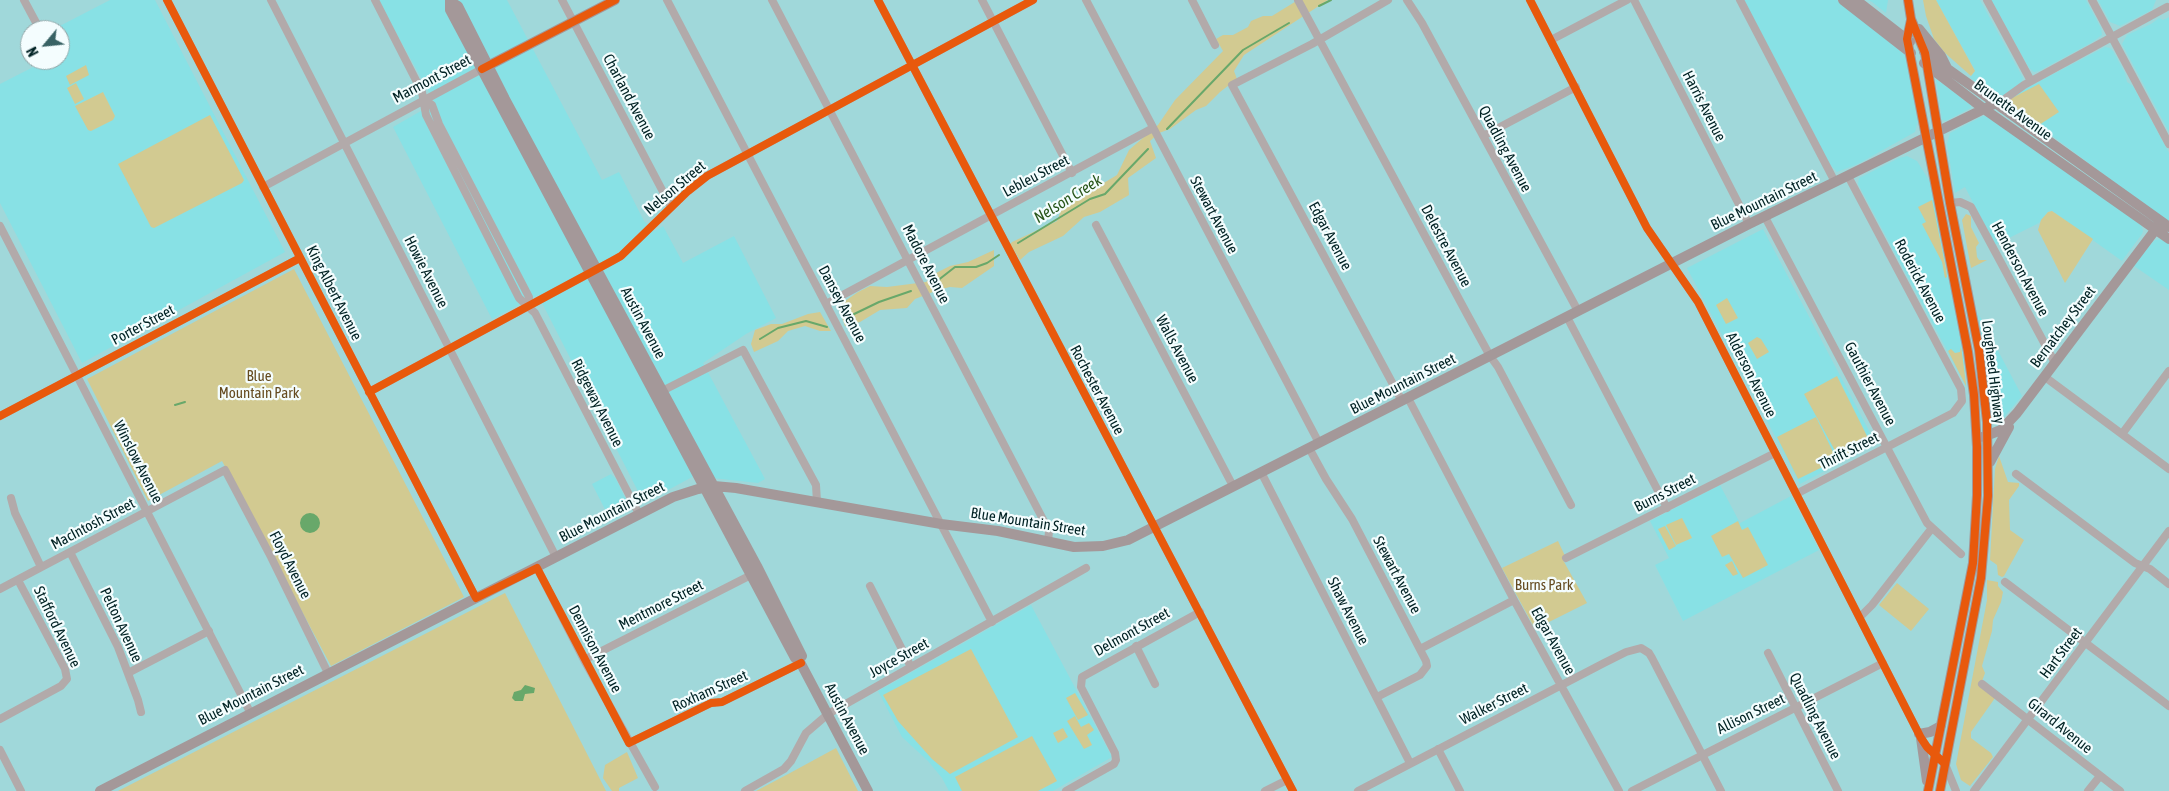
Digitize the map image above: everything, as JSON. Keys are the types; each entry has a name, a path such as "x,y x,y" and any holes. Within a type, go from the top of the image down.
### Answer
{"main road":[{"name":"Marmont Street","path":"485,68 615,0"},
{"name":"Brunette Avenue","path":"1843,0 1984,109 2162,226"},
{"name":"Brunette Avenue","path":"1856,0 1948,71 2162,226 2169,239"},
{"name":"Lougheed Highway","path":"1908,0 1911,19 1925,53 1950,203 1979,350 1987,422 1988,467 1985,539 1981,578 1940,791"},
{"name":"Austin Avenue","path":"451,1 450,10 485,68 594,271 662,391 751,575 795,658 800,662 868,791"},
{"name":"Lougheed Highway","path":"1911,19 1907,39 1968,352 1974,395 1976,447 1977,495 1973,563 1928,789"},
{"path":"1911,19 1941,56 1948,71"},
{"name":"Blue Mountain Street","path":"100,791 250,712 537,568 673,497 709,487 736,488 941,524 998,531 1074,547 1103,546 1128,540 1155,528 1233,486 1749,224 1937,131 1984,109 1998,106"},
{"name":"Bernatchey Street","path":"1976,447 1982,438 2001,430 2017,413 2162,226"},
{"name":"Austin Avenue","path":"594,271 652,390 785,621 802,656 800,662"},
{"path":"652,390 662,391"},
{"path":"1987,422 2000,425 2017,413"},
{"path":"1988,467 1998,444 2017,413"},
{"path":"1928,789 1920,736 1941,726"}],"street":[{"path":"24,0 35,20"},
{"name":"King Albert Avenue","path":"167,0 476,598"},
{"name":"Howie Avenue","path":"271,0 556,557"},
{"name":"Ridgeway Avenue","path":"374,0 425,100 424,110 426,115 519,298 529,305 535,313 639,514"},
{"name":"Charland Avenue","path":"562,0 671,207"},
{"name":"Dansey Avenue","path":"667,0 992,622"},
{"name":"Madore Avenue","path":"772,0 1047,526 1049,531 1048,542"},
{"name":"Rochester Avenue","path":"878,0 1292,791"},
{"path":"982,0 1072,172"},
{"name":"Nelson Street","path":"369,392 621,256 671,207 707,176 1033,0"},
{"name":"Stewart Avenue","path":"1086,0 1314,445 1326,478 1352,519 1420,649 1427,666 1420,675 1377,697"},
{"path":"1192,0 1216,45"},
{"name":"Delestre Avenue","path":"1298,0 1490,356 1498,366 1571,505"},
{"path":"1319,39 1388,0"},
{"name":"Quadling Avenue","path":"1407,0 1422,23 1578,311"},
{"name":"Alderson Avenue","path":"1530,0 1640,214 1698,302 1920,736 1927,747 1945,764 1956,791"},
{"path":"1551,40 1626,0"},
{"name":"Harris Avenue","path":"1634,0 1749,224"},
{"path":"1740,0 1835,182"},
{"path":"1987,0 2031,81"},
{"path":"2092,0 2169,144"},
{"path":"1998,106 2013,92 2031,81 2167,7"},
{"name":"Edgar Avenue","path":"1319,39 1232,85 1620,791"},
{"name":"Marmont Street","path":"264,186 485,68"},
{"path":"1483,136 1576,87"},
{"name":"Lebleu Street","path":"826,304 1153,128"},
{"name":"Roderick Avenue","path":"1848,176 1961,389 1962,401"},
{"name":"Henderson Avenue","path":"1950,203 1960,202 1971,207 2055,363"},
{"name":"Gauthier Avenue","path":"1765,217 1927,523 1961,554"},
{"name":"Walls Avenue","path":"1096,225 1233,486"},
{"name":"Winslow Avenue","path":"0,226 250,712"},
{"name":"Porter Street","path":"0,416 300,258"},
{"path":"1567,317 1666,508"},
{"path":"662,391 743,350 816,485 817,502"},
{"path":"2122,434 2169,371"},
{"path":"2045,377 2169,469"},
{"name":"Thrift Street","path":"1796,494 1953,413 1958,410 1962,401"},
{"name":"Burns Street","path":"1566,558 1775,453"},
{"name":"MacIntosh Street","path":"0,589 225,470"},
{"name":"Floyd Avenue","path":"225,470 328,672"},
{"name":"Shaw Avenue","path":"1262,472 1410,763"},
{"path":"2016,474 2135,563 2150,569 2169,584"},
{"name":"Stafford Avenue","path":"12,498 15,513 41,567"},
{"path":"1860,617 1872,605 1932,528"},
{"name":"Hart Street","path":"1974,791 2169,531"},
{"name":"Pelton Avenue","path":"70,552 118,647 138,700 140,712"},
{"name":"Dennison Avenue","path":"537,568 584,660 655,788"},
{"name":"Joyce Street","path":"745,791 784,769 791,761 806,733 828,714 1086,568"},
{"name":"Mentmore Street","path":"584,660 751,575"},
{"name":"Stafford Avenue","path":"0,719 61,686 67,679 66,672 18,580"},
{"path":"2005,582 2169,706"},
{"path":"870,586 911,667"},
{"path":"1420,649 1514,600"},
{"name":"Delmont Street","path":"1066,791 1114,764 1116,760 1115,753 1081,687 1081,680 1084,675 1200,612"},
{"path":"128,673 209,631"},
{"path":"1136,646 1155,684"},
{"name":"Walker Street","path":"1358,791 1626,652 1644,649 1652,658 1702,754"},
{"name":"Quadling Avenue","path":"1768,653 1838,791"},
{"name":"Roxham Street","path":"629,743 711,703 722,702 800,662"},
{"name":"Allison Street","path":"1632,791 1883,663"},
{"name":"Girard Avenue","path":"1982,684 2120,791"},
{"path":"1438,749 1460,791"},
{"path":"0,750 21,791"},
{"path":"1702,754 1721,791"},
{"path":"2088,791 2100,776"},
{"path":"1265,791 1286,780"}],"shaded area":[{"path":"110,0 155,0 285,252 82,363 0,203 0,84 27,70 70,70 70,21"},
{"path":"378,0 507,0 602,180 619,172 644,221 655,231 663,226 683,263 734,236 776,318 746,334 703,363 765,479 758,483 694,476 644,503 538,295 492,319 393,127 435,103"},
{"path":"1743,0 1837,0 1905,55 1918,121 1915,132 1858,164 1837,172 1828,162"},
{"path":"1868,0 1888,0 1886,13 1872,2"},
{"path":"1936,0 1980,0 2023,78 2021,83 2001,101 1970,78 1975,70"},
{"path":"1991,0 2086,0 2101,28 2102,35 2091,43 2034,72 2029,68"},
{"path":"2098,0 2156,0 2152,10 2120,26 2110,22"},
{"path":"2169,17 2169,132 2122,44 2127,35 2151,24 2159,18 2163,20"},
{"path":"2105,47 2113,51 2125,73 2127,82 2133,86 2169,153 2169,223 2008,103 2015,94"},
{"path":"1936,79 1971,105 1971,108 1946,121 1942,120"},
{"path":"1986,116 2141,223 2142,234 2122,261 2052,211 2048,212 2039,223 1995,245 1965,187 1955,193 1947,144 1950,133"},
{"path":"1907,156 1917,161 1930,182 1964,358 1966,386 1858,184 1859,178 1899,158"},
{"path":"1763,229 1876,444 1800,484 1687,268"},
{"path":"2160,239 2169,243 2169,290 2134,266 2151,244 2155,240"},
{"path":"1977,311 2022,396 2000,422 1995,422 1992,417 1989,381"},
{"path":"611,474 616,479 629,506 627,512 611,521 592,484"},
{"path":"1720,485 1740,523 1791,496 1819,550 1683,621 1655,565 1669,558 1650,521"},
{"path":"310,513 317,516 320,523 317,530 310,533 303,530 300,523 303,516"},
{"path":"1031,605 1112,757 1053,791 949,791 942,778 928,761 902,737 878,691"},
{"path":"525,685 535,688 534,693 525,694 523,701 515,701 512,698 514,692 521,690"}],"green space":[{"path":"1298,0 1328,0 1244,55 1234,71 1237,79 1206,106 1196,110 1170,129 1159,133 1150,141 1156,158 1128,178 1129,195 1100,212 1084,217 1063,236 1029,252 1020,260 1010,244 1057,221 1062,208 1117,175 1129,150 1158,125 1175,100 1223,51 1216,39 1223,35 1233,35 1248,27 1251,21 1263,16 1272,16"},
{"path":"1923,0 1936,0 1975,71 1971,76 1945,53 1934,39"},
{"path":"86,65 89,75 70,85 66,76"},
{"path":"76,83 84,99 75,104 67,88"},
{"path":"2039,84 2059,112 2039,125 2008,103 2010,99"},
{"path":"103,92 115,116 113,120 91,131 88,130 75,106"},
{"path":"210,115 244,180 242,183 154,228 151,227 118,164"},
{"path":"1932,200 1946,269 1947,277 1945,278 1942,262 1922,224 1926,222 1918,207"},
{"path":"2052,211 2093,239 2065,283 2038,230 2041,220 2048,212"},
{"path":"1966,214 1971,216 1971,227 1979,243 1976,247 1977,257 1979,260 1987,260 1971,268 1962,220"},
{"path":"994,250 994,266 962,288 950,287 938,290 915,299 907,308 880,310 860,322 845,326 838,306 858,292 870,286 887,287 926,282 936,273 950,266 968,262"},
{"name":"Blue Mountain Park","path":"294,269 464,597 331,666 222,461 148,501 87,379"},
{"path":"1727,298 1738,318 1726,324 1716,305"},
{"path":"820,312 831,331 820,331 805,326 788,331 778,341 754,352 751,344 755,330 771,324 782,324 808,314"},
{"path":"1757,337 1761,339 1769,352 1757,359 1748,343"},
{"path":"1961,346 1966,386 1948,351 1951,349 1955,353 1960,352"},
{"path":"1837,376 1867,436 1865,445 1839,458 1804,394"},
{"path":"1816,417 1837,460 1798,479 1777,437"},
{"path":"1999,456 2008,482 2019,483 2019,486 2009,500 2010,530 2024,540 2002,577 1998,575 1997,565 1990,560 1995,469"},
{"path":"1682,518 1692,538 1676,545 1666,525"},
{"path":"1738,521 1742,530 1748,527 1768,565 1743,578 1729,554 1722,557 1711,536"},
{"path":"1665,526 1676,546 1669,550 1658,529"},
{"name":"Burns Park","path":"1558,541 1566,558 1563,560 1587,603 1535,629 1502,568"},
{"path":"1732,561 1738,574 1733,576 1725,565"},
{"path":"1987,580 1998,582 1998,586 2003,592 1993,620 1992,631 1982,666 1985,673 1980,687 1995,698 1971,732 1971,738 1991,753 1993,757 1970,786 1961,780 1956,764 1987,600"},
{"path":"1897,583 1929,609 1911,631 1879,605"},
{"path":"505,593 606,791 118,791"},
{"path":"971,649 1018,737 950,774 932,759 898,721 883,695"},
{"path":"1075,693 1088,715 1078,720 1066,698"},
{"path":"1075,716 1081,727 1089,723 1094,730 1087,735 1092,745 1084,749 1067,721"},
{"path":"1063,728 1068,737 1058,743 1053,733"},
{"path":"1032,736 1057,781 1038,791 962,791 955,777"},
{"path":"836,748 858,791 756,791 790,773"},
{"path":"627,752 638,778 619,788 619,791 612,791 603,778 605,765"}],"waterway":[{"name":"Nelson Creek","path":"1319,6 1331,0"},
{"name":"Nelson Creek","path":"1167,129 1243,50 1289,23"},
{"name":"Nelson Creek","path":"1018,243 1090,199 1105,194 1148,149"},
{"name":"Nelson Creek","path":"932,285 955,267 976,267 987,263 999,255"},
{"name":"Nelson Creek","path":"848,317 879,302 911,291"},
{"name":"Nelson Creek","path":"760,339 778,328 806,321 827,327"},
{"path":"175,405 185,402"}],"cycle path":[{"path":"167,0 476,598 537,568 629,743 711,703 722,702 801,663"},
{"path":"482,69 615,0"},
{"path":"878,0 1293,791"},
{"path":"369,392 621,256 688,191 707,176 1033,0"},
{"path":"1530,0 1647,228 1698,302 1921,738 1927,747 1945,764"},
{"path":"1908,0 1911,19 1925,53 1950,203 1979,350 1987,422 1988,496 1981,578 1940,791"},
{"path":"1911,19 1907,39 1968,352 1974,395 1977,447 1977,495 1973,563 1928,791"},
{"path":"0,416 300,258"}]}
